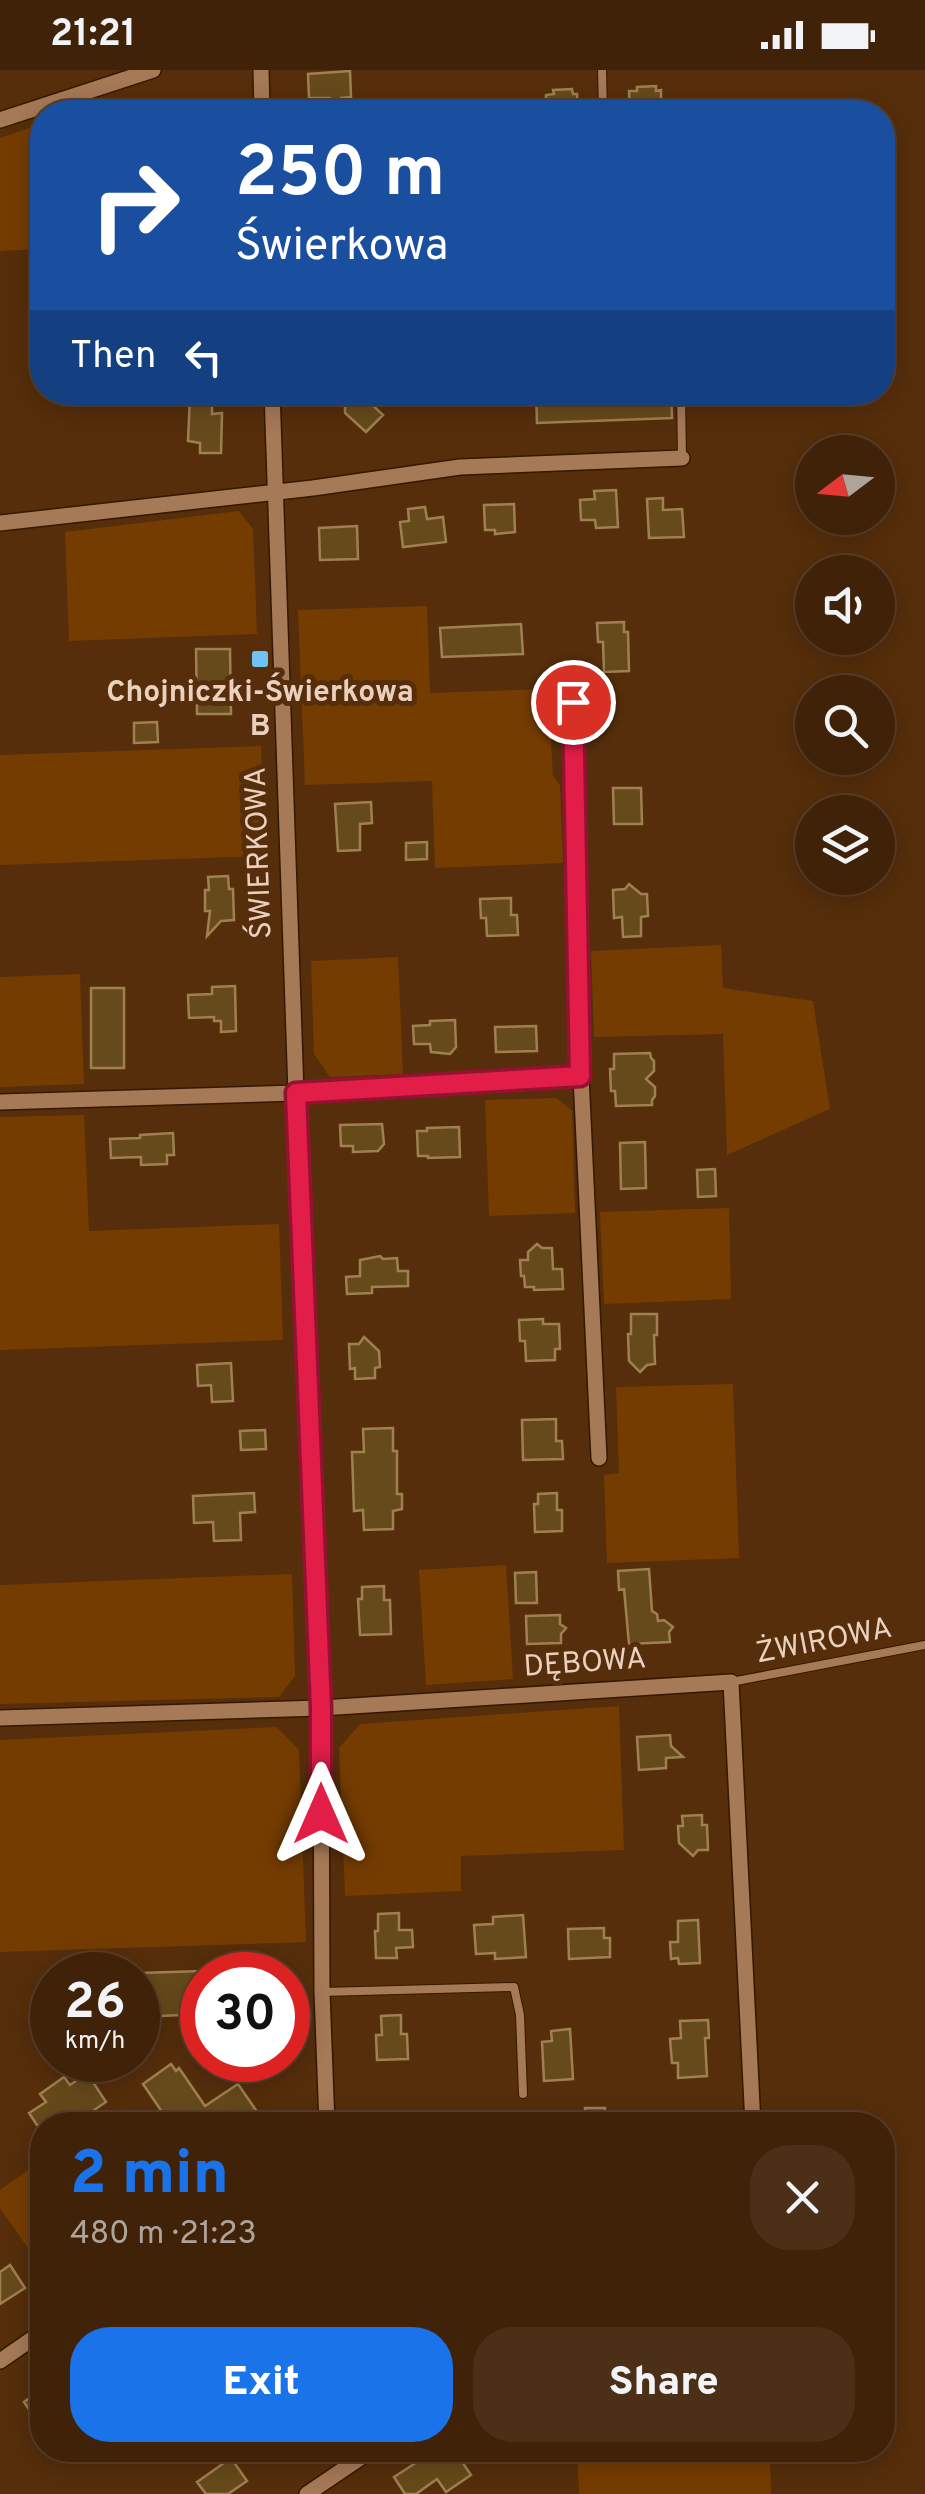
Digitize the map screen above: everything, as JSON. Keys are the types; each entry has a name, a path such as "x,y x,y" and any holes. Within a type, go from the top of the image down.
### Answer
{"street":[{"path":"61,100 153,70"},
{"path":"261,70 262,100"},
{"path":"0,120 30,110"},
{"name":"ŚWIERKOWA","path":"272,405 321,1708 327,2112"},
{"path":"0,523 460,467 682,458"},
{"path":"573,702 580,1076 599,1458"},
{"path":"0,1102 296,1093 580,1076"},
{"path":"731,1682 752,2112"},
{"name":"DĘBOWA","path":"0,1718 321,1708 731,1682"},
{"path":"0,2362 30,2341"},
{"path":"307,2494 354,2462"}],"lane":[{"path":"602,70 603,100"},
{"path":"681,405 682,458"},
{"name":"ŻWIROWA","path":"731,1682 925,1645"},
{"path":"322,1992 514,1987 520,2015 523,2094"}],"shaded area":[{"path":"30,128 30,250 0,251 0,138"},
{"path":"239,511 253,529 257,634 69,641 65,532"},
{"path":"427,606 430,693 548,689 553,776 560,785 563,863 435,868 432,781 305,785 298,610"},
{"path":"261,746 266,856 0,865 0,755"},
{"path":"721,945 723,988 813,1001 830,1109 727,1155 723,1034 594,1037 591,951"},
{"path":"398,957 403,1074 330,1077 314,1054 311,961"},
{"path":"80,974 84,1084 0,1087 0,977"},
{"path":"557,1098 572,1111 575,1213 489,1216 485,1100"},
{"path":"84,1115 89,1231 279,1224 283,1340 0,1350 0,1117"},
{"path":"729,1208 731,1299 604,1304 600,1212"},
{"path":"733,1384 739,1558 607,1563 604,1475 619,1473 616,1387"},
{"path":"506,1565 513,1679 426,1685 419,1570"},
{"path":"292,1574 295,1676 279,1697 0,1704 0,1585"},
{"path":"619,1706 624,1850 461,1856 461,1891 345,1896 339,1748 360,1724"},
{"path":"277,1727 299,1750 306,1942 0,1952 0,1740"},
{"path":"30,2169 30,2251 0,2208 0,2190"},
{"path":"578,2462 770,2462 771,2494 579,2494"}],"building":[{"path":"350,71 351,97 309,98 308,74"},
{"path":"656,86 656,91 661,90 661,100 629,100 629,91 637,91 637,87"},
{"path":"572,89 577,100 546,100 546,95 554,94 553,90"},
{"path":"190,405 212,405 212,414 222,413 221,453 200,453 200,443 188,441"},
{"path":"345,405 372,405 383,415 366,432 345,413"},
{"path":"536,405 672,405 672,418 537,423"},
{"path":"616,490 618,527 596,528 595,520 581,520 580,500 595,499 594,491"},
{"path":"663,498 663,510 682,509 684,537 649,538 647,499"},
{"path":"514,504 515,532 495,534 495,530 485,530 484,505"},
{"path":"425,507 427,519 443,517 446,542 403,547 400,522 409,521 408,509"},
{"path":"357,526 358,559 320,560 319,528"},
{"path":"624,622 629,671 604,672 603,642 598,642 597,623"},
{"path":"521,624 523,654 442,657 440,628"},
{"path":"196,649 230,649 231,714 197,714"},
{"path":"157,722 158,742 134,743 134,723"},
{"path":"613,788 641,788 642,824 614,824"},
{"path":"371,802 372,823 360,824 360,850 338,851 335,804"},
{"path":"427,842 427,859 406,860 406,843"},
{"path":"228,876 229,889 233,889 234,920 221,921 207,936 208,877"},
{"path":"629,884 647,894 648,916 641,917 641,936 623,937 622,917 614,918 613,890 625,889"},
{"path":"511,898 511,915 517,915 518,935 487,936 480,899"},
{"path":"235,986 236,1031 221,1032 221,1021 214,1021 214,1017 189,1018 188,995 212,994 212,987"},
{"path":"91,988 124,988 124,1068 91,1068"},
{"path":"455,1020 456,1047 450,1054 431,1052 430,1044 414,1044 413,1026"},
{"path":"536,1026 537,1051 496,1052 495,1027"},
{"path":"650,1053 654,1071 646,1079 655,1087 652,1105 616,1106 610,1069 614,1069 614,1054"},
{"path":"382,1124 384,1144 378,1151 353,1152 353,1146 341,1146 340,1125"},
{"path":"459,1127 460,1157 418,1156 417,1131"},
{"path":"173,1133 174,1155 167,1155 167,1164 141,1165 141,1157 111,1158 110,1139"},
{"path":"645,1142 646,1188 621,1189 620,1143"},
{"path":"715,1169 716,1196 698,1197 697,1170"},
{"path":"537,1244 552,1248 553,1269 562,1269 563,1289 525,1287 520,1260 528,1260 528,1252"},
{"path":"397,1258 398,1271 408,1271 408,1286 372,1287 372,1293 347,1294 346,1277 360,1276 360,1260"},
{"path":"631,1314 657,1314 655,1364 640,1372 629,1361"},
{"path":"543,1319 543,1324 559,1324 560,1349 555,1349 555,1360 526,1361 519,1320"},
{"path":"364,1337 379,1351 380,1367 375,1368 375,1378 355,1379 355,1368 350,1369 349,1344 359,1344"},
{"path":"231,1363 233,1401 212,1402 211,1385 198,1386 197,1365"},
{"path":"556,1419 556,1441 562,1441 563,1459 523,1460 522,1420"},
{"path":"393,1428 397,1494 402,1494 402,1509 393,1511 393,1529 364,1530 363,1510 354,1511 352,1452 364,1452 363,1429"},
{"path":"265,1430 266,1449 241,1450 240,1431"},
{"path":"254,1493 255,1512 240,1513 241,1540 214,1541 213,1522 194,1523 193,1496"},
{"path":"557,1493 562,1531 535,1532 534,1504 538,1504 538,1494"},
{"path":"649,1569 652,1611 658,1621 664,1620 673,1627 670,1642 629,1644 624,1589 619,1590 618,1571"},
{"path":"536,1572 537,1603 516,1603 515,1573"},
{"path":"384,1586 384,1600 390,1600 391,1634 360,1635 358,1599 362,1599 362,1587"},
{"path":"560,1615 560,1624 566,1628 561,1643 527,1644 526,1616"},
{"path":"670,1735 671,1746 683,1757 666,1758 666,1768 639,1770 637,1737"},
{"path":"702,1815 702,1825 707,1825 708,1850 698,1850 693,1856 679,1843 678,1826 683,1826 682,1816"},
{"path":"399,1913 399,1930 412,1930 413,1947 396,1948 397,1958 376,1958 378,1914"},
{"path":"523,1915 526,1957 495,1959 495,1953 476,1954 474,1925 493,1924 493,1917"},
{"path":"698,1920 700,1963 679,1964 678,1958 671,1959 670,1942 678,1942 678,1921"},
{"path":"604,1928 604,1938 610,1938 610,1957 569,1959 568,1929"},
{"path":"160,1972 180,1972 180,2015 160,2016"},
{"path":"401,2015 408,2059 377,2060 376,2035 382,2035 381,2016"},
{"path":"708,2020 707,2076 678,2078 678,2063 672,2063 670,2039 681,2038 680,2021"},
{"path":"570,2029 573,2079 544,2081 542,2042 552,2041 551,2031"},
{"path":"171,2064 176,2071 180,2069 180,2082 189,2082 205,2106 238,2084 257,2112 162,2112 143,2084 160,2082 160,2072"},
{"path":"57,2082 93,2082 106,2102 91,2112 31,2112 46,2102 40,2094"},
{"path":"585,2108 605,2108 605,2112 585,2112"},
{"path":"10,2265 25,2288 0,2304 0,2272"},
{"path":"225,2462 234,2462 247,2481 228,2494 206,2494 197,2482"},
{"path":"417,2462 462,2462 471,2475 446,2492 437,2479 416,2494 405,2494 394,2477"}],"place":[{"name":"Chojniczki-Świerkowa B","path":"260,659"}],"route":[{"path":"321,1814 321,1708 296,1093 580,1076 573,702"}]}
